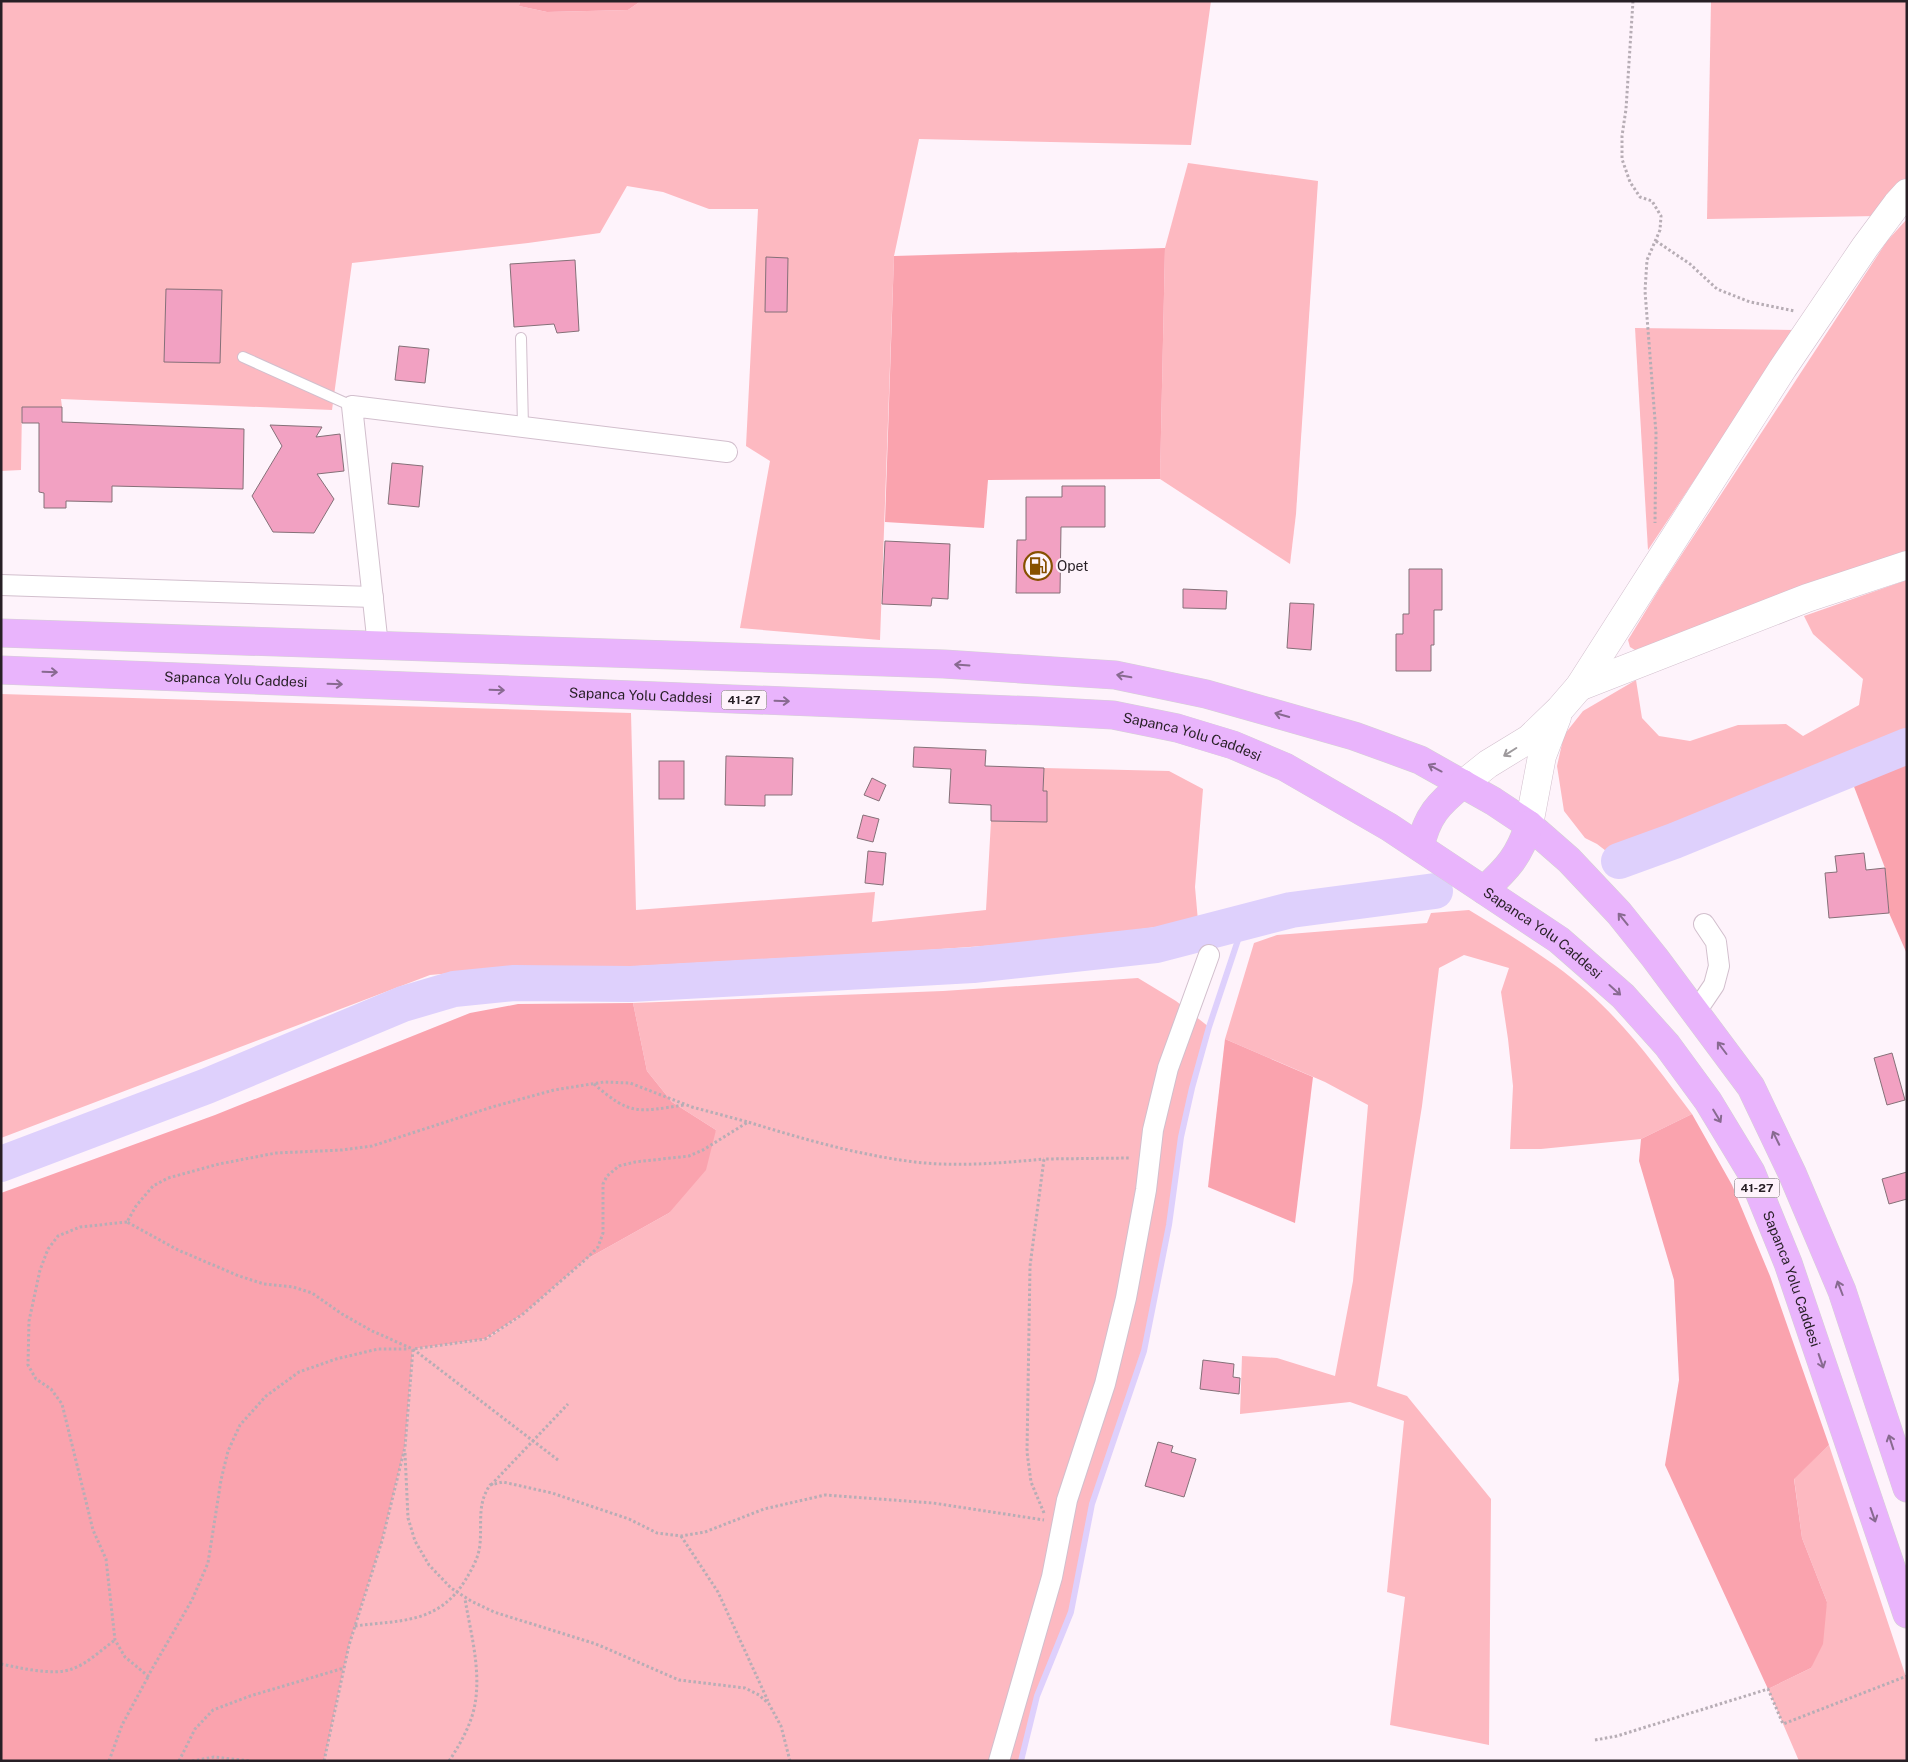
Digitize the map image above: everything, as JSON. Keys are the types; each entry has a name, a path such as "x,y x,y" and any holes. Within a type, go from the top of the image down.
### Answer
{"highway":[{"path":"1,633 944,664 1115,675 1206,694 1354,736 1420,760 1493,801 1529,824 1569,860 1619,913 1695,1013"},
{"name":"Sapanca Yolu Caddesi","path":"1,670 1039,710 1113,715 1177,728 1233,745 1285,767 1389,826 1559,940 1622,996 1673,1053 1708,1101 1751,1172 1788,1264 1907,1614"},
{"path":"1420,847 1424,829 1432,814 1464,784"},
{"path":"1484,890 1500,876 1515,858 1522,846 1529,824"},
{"name":"41-27","path":"1695,1013 1751,1087 1792,1173 1842,1291 1907,1488"}],"street":[{"path":"1464,784 1488,764 1528,739 1560,709 1579,687 1818,316 1864,247 1896,204 1907,193"},
{"path":"378,646 352,406 728,452"},
{"path":"1579,687 1807,598 1907,565"},
{"path":"1,585 372,597"},
{"path":"1529,824 1542,756 1560,709"},
{"path":"1695,1013 1714,984 1719,966 1716,942 1704,924"},
{"path":"999,1761 1052,1576 1068,1500 1104,1384 1126,1298 1146,1190 1153,1130 1168,1068 1209,955"}],"lane":[{"path":"521,338 523,427"},
{"path":"243,357 352,406"}],"path":[{"path":"1633,1 1622,136 1622,159 1630,182 1640,197 1652,201 1661,216 1660,230 1647,260 1645,292 1656,433 1655,530"},
{"path":"1656,242 1690,264 1716,289 1750,302 1818,316"},
{"path":"127,1222 136,1206 153,1186 168,1178 219,1164 276,1154 372,1146 492,1107 554,1090 604,1082 630,1083 686,1105 812,1142 863,1154 916,1162 978,1165 1044,1159 1150,1157"},
{"path":"593,1084 614,1102 631,1109 647,1110 686,1105"},
{"path":"110,1761 122,1725 192,1600 208,1563 221,1480 228,1451 240,1425 266,1396 299,1372 336,1358 378,1349 413,1349 486,1339 523,1314 598,1247 603,1233 603,1184 607,1176 619,1166 635,1162 689,1156 703,1150 748,1122"},
{"path":"490,1485 503,1482 552,1493 629,1519 657,1533 681,1536 704,1532 764,1509 825,1495 933,1503 1048,1521 1031,1482 1027,1452 1030,1266 1044,1159"},
{"path":"151,1672 148,1676 125,1657 115,1640 106,1559 93,1530 62,1404 51,1389 36,1379 28,1365 30,1321 40,1270 48,1249 58,1236 80,1227 127,1222 178,1250 239,1276 264,1284 293,1287 312,1293 342,1314 372,1331 413,1349 558,1460"},
{"path":"413,1349 405,1447 407,1509 415,1541 430,1565 451,1588 465,1598 494,1612 622,1654 679,1680 745,1688 759,1695 769,1704"},
{"path":"355,1626 407,1620 433,1613 458,1593 472,1569 480,1548 483,1496 490,1485 568,1404"},
{"path":"324,1761 344,1668 355,1626 382,1541 405,1447"},
{"path":"681,1536 718,1592 781,1726 790,1761"},
{"path":"449,1761 462,1740 473,1712 477,1684 474,1651 465,1598"},
{"path":"1,1664 46,1671 69,1671 78,1667 115,1640"},
{"path":"179,1761 195,1729 213,1710 250,1696 344,1668"},
{"path":"1595,1740 1618,1736 1768,1689 1783,1724 1907,1676"},
{"path":"192,1761 214,1757 250,1761"}],"shaded area":[{"path":"1,1 520,1 519,6 547,12 628,10 641,1 1211,1 1191,145 919,139 894,256 880,640 740,628 770,461 746,446 758,209 709,209 663,192 627,186 600,233 352,263 332,410 61,399 62,407 22,407 21,470 1,471"},
{"path":"520,1 641,1 628,10 547,12 519,6"},
{"path":"1711,1 1907,1 1907,177 1877,216 1707,219"},
{"path":"1188,163 1318,181 1296,514 1290,564 1160,479 1165,248"},
{"path":"1907,219 1907,552 1635,650 1630,647 1628,640 1661,586 1887,241"},
{"path":"1165,248 1160,479 988,480 984,528 885,522 894,256"},
{"path":"1635,328 1794,330 1648,550"},
{"path":"1907,580 1907,746 1674,841 1619,861 1597,844 1585,838 1564,811 1557,766 1564,735 1583,711 1636,680 1642,718 1659,736 1690,741 1738,725 1786,724 1803,736 1859,705 1863,679 1813,634 1804,616"},
{"path":"1,694 631,713 636,910 875,892 872,922 986,910 991,821 1046,822 1047,791 1043,791 1044,768 1169,771 1203,789 1195,887 1198,921 1065,940 899,952 637,966 518,967 430,975 1,1138"},
{"path":"1907,746 1907,954 1889,913 1885,868 1848,771"},
{"path":"1469,910 1544,958 1586,990 1629,1033 1692,1114 1641,1139 1541,1149 1510,1149 1513,1086 1501,992 1509,968 1464,955 1439,968 1422,1106 1377,1386 1407,1396 1491,1499 1489,1745 1390,1725 1405,1597 1387,1592 1404,1421 1350,1402 1240,1414 1242,1356 1277,1358 1335,1376 1353,1281 1368,1105 1325,1082 1225,1039 1254,943 1277,935 1427,923 1431,913"},
{"path":"1138,978 1176,1001 1209,1027 1181,1137 1169,1225 1144,1351 1092,1504 1071,1612 1037,1696 1021,1761 324,1761 349,1645 382,1541 405,1447 413,1349 486,1339 523,1314 585,1260 669,1213 716,1130 672,1102 647,1071 633,1003 943,991"},
{"path":"633,1003 647,1071 672,1102 716,1130 706,1170 669,1213 585,1260 523,1314 485,1339 413,1349 405,1447 382,1541 349,1645 324,1761 1,1761 1,1193 215,1115 470,1013 518,1004"},
{"path":"1225,1039 1313,1077 1295,1223 1208,1187"},
{"path":"1692,1114 1732,1185 1770,1276 1829,1445 1794,1479 1802,1538 1827,1602 1823,1644 1811,1668 1768,1689 1665,1465 1679,1380 1674,1280 1639,1161 1641,1139"},
{"path":"1829,1445 1907,1680 1907,1761 1799,1761 1768,1689 1811,1668 1827,1602 1802,1538 1794,1478"}],"building":[{"path":"766,257 788,258 787,312 765,312"},
{"path":"575,260 579,331 557,333 554,324 514,327 510,264"},
{"path":"166,289 222,290 220,363 164,362"},
{"path":"399,346 429,349 425,383 395,380"},
{"path":"22,407 62,407 62,422 244,429 243,489 112,486 112,502 66,501 66,508 44,508 44,493 39,492 39,423 22,423"},
{"path":"270,425 322,427 316,437 340,434 344,471 317,474 334,499 314,533 273,532 252,496 282,446"},
{"path":"392,463 423,466 419,507 388,504"},
{"path":"1062,486 1105,486 1105,527 1061,527 1060,593 1016,593 1017,540 1026,540 1026,497 1062,497"},
{"path":"885,541 950,544 948,599 932,598 931,606 882,604"},
{"path":"1409,569 1442,569 1442,610 1434,610 1434,645 1431,645 1431,671 1396,671 1396,634 1403,634 1403,614 1409,614"},
{"path":"1183,589 1227,591 1226,609 1183,608"},
{"path":"1290,603 1314,604 1311,650 1287,648"},
{"path":"914,747 986,750 985,766 1044,768 1043,791 1047,791 1047,822 991,821 991,805 949,803 951,769 913,767"},
{"path":"726,756 793,758 792,795 765,795 765,806 725,805"},
{"path":"659,761 684,761 684,799 659,799"},
{"path":"872,778 886,785 879,801 864,795"},
{"path":"863,815 879,819 873,842 857,838"},
{"path":"868,851 886,853 883,885 865,883"},
{"path":"1864,853 1866,870 1885,868 1889,913 1829,918 1825,873 1837,872 1835,856"},
{"path":"1892,1053 1905,1100 1887,1105 1874,1058"},
{"path":"1907,1172 1907,1199 1889,1204 1882,1179"},
{"path":"1203,1360 1234,1364 1233,1377 1240,1378 1239,1394 1200,1389"},
{"path":"1158,1442 1173,1446 1171,1452 1196,1459 1184,1497 1145,1486"}],"waterway":[{"path":"1619,861 1674,841 1907,746"},
{"path":"1,1164 207,1086 403,1004 454,989 514,983 631,984 973,965 1156,945 1291,910 1435,891"},
{"path":"1021,1761 1037,1696 1071,1612 1092,1504 1144,1351 1169,1225 1181,1137 1192,1088 1209,1027 1244,922"}],"place":[{"name":"Opet","path":"1038,566"}]}
